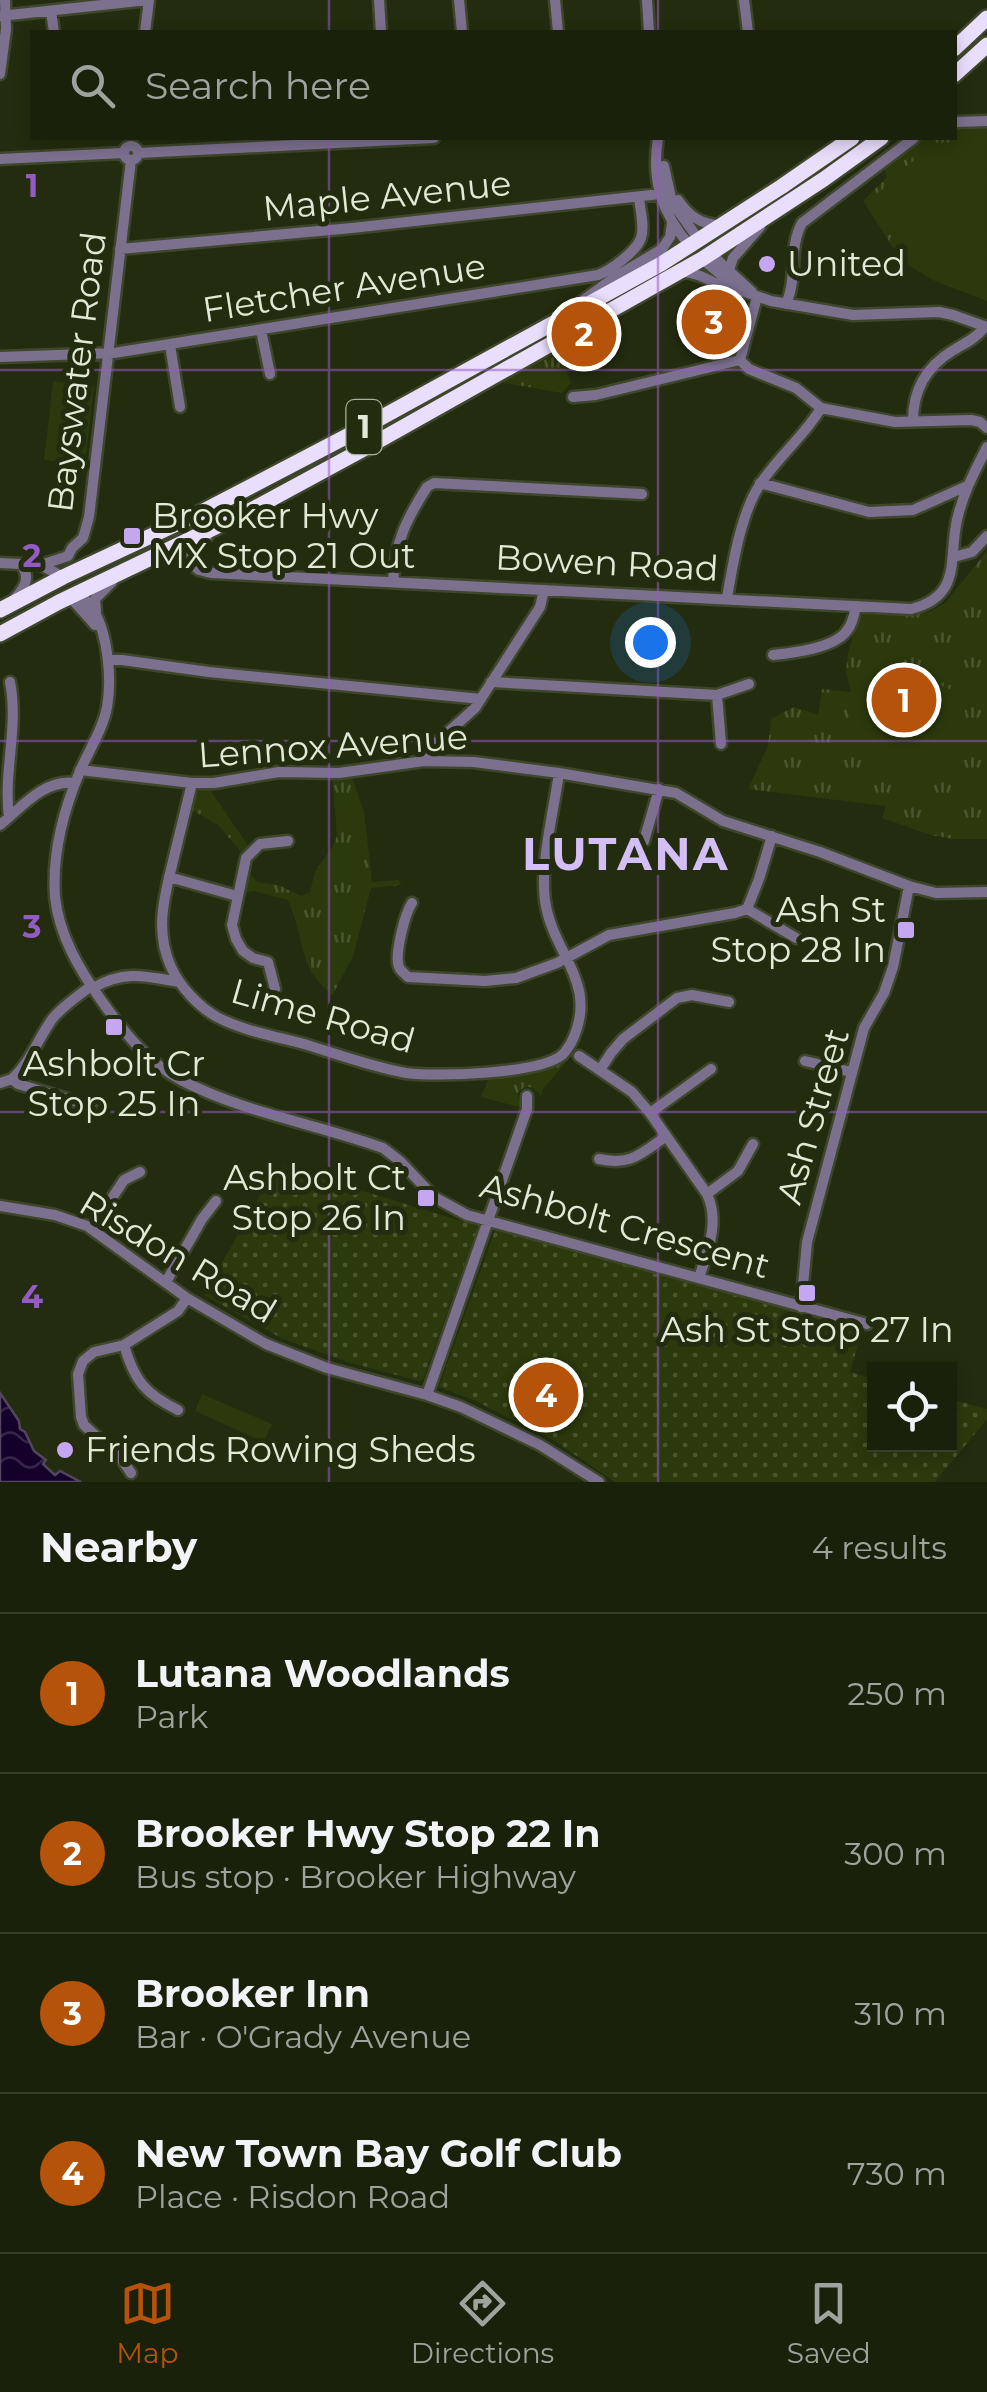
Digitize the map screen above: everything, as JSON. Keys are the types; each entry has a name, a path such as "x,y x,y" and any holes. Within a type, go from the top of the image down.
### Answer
{"highway":[{"path":"957,46 987,18"},
{"path":"957,72 987,45"},
{"name":"1","path":"4,608 133,566 373,444 677,272 722,225 849,140"},
{"name":"1","path":"66,590 566,314 774,212 878,140"},
{"path":"0,622 151,549 163,545 172,548"},
{"path":"0,636 38,624 66,590"}],"street":[{"path":"0,74 5,0"},
{"path":"3,16 148,0 145,30"},
{"path":"379,0 381,30"},
{"path":"459,0 462,30"},
{"path":"555,0 558,30"},
{"path":"647,0 649,30"},
{"path":"744,0 748,30"},
{"path":"51,10 54,30"},
{"path":"957,122 987,121"},
{"path":"0,159 316,140"},
{"path":"658,140 660,194 672,223 728,282 754,296"},
{"path":"659,140 672,202 700,249 729,270 754,296"},
{"path":"786,304 795,239 802,223 911,140"},
{"name":"Bayswater Road","path":"41,566 68,556 85,534 89,516 132,150"},
{"path":"666,178 692,216 706,224 722,225"},
{"name":"Maple Avenue","path":"120,249 660,194"},
{"name":"Fletcher Avenue","path":"0,357 109,352 170,344 604,273 616,266 640,239 639,198"},
{"path":"729,270 736,254 774,212"},
{"path":"566,314 601,286 662,249 670,238 672,223"},
{"path":"677,272 695,273 728,291 786,304 853,315 939,312 986,327 922,378 913,421"},
{"path":"740,360 754,296"},
{"path":"261,330 270,374"},
{"path":"170,344 180,407"},
{"path":"572,397 596,395 740,360"},
{"path":"740,360 749,369 796,388 822,408 895,422 970,420 987,428"},
{"path":"727,598 750,499 822,408"},
{"path":"954,557 956,522 967,486 987,446"},
{"path":"394,582 400,536 426,487 434,483 642,494"},
{"path":"760,483 849,508 888,513 913,510 967,486"},
{"path":"190,562 192,547 230,520"},
{"name":"Bowen Road","path":"172,548 199,570 212,573 911,609 924,605 943,590 952,576 954,557 972,552 987,536"},
{"path":"0,563 41,566 66,590"},
{"path":"20,565 66,590"},
{"path":"4,608 26,582 27,574 20,565"},
{"path":"97,618 94,602 98,594 133,566"},
{"name":"Ashbolt Crescent","path":"66,590 91,606 97,618 108,660 108,704 75,783 58,850 56,898 69,947 92,987 134,1042 180,1080 211,1094 383,1148 434,1198 467,1215 867,1324"},
{"name":"Ashbolt Crescent","path":"66,590 102,634"},
{"path":"424,761 427,751 468,716 481,698 540,606 544,590"},
{"path":"773,655 834,641 848,630 856,606"},
{"path":"108,660 481,698"},
{"path":"5,821 14,702 10,682"},
{"path":"491,682 716,695 749,684"},
{"path":"716,695 721,744"},
{"name":"Lennox Avenue","path":"80,770 192,783 279,772 338,773 424,761 474,762 559,772 676,793 724,821 936,894 987,892"},
{"path":"559,772 544,900 566,958"},
{"path":"5,821 51,785 75,783"},
{"name":"Lime Road","path":"192,783 162,908 161,930 164,949 179,982 217,1017 405,1072 494,1072 547,1062 562,1056 567,1049 582,1003 566,958"},
{"path":"644,841 658,789"},
{"path":"412,903 407,910 398,957 398,965 408,976 503,981 538,972 610,935 748,909 772,836"},
{"path":"275,989 268,962 244,951 232,925 246,858 260,844 288,842"},
{"path":"169,877 237,896"},
{"name":"Ash Street","path":"801,1307 806,1242 864,1028 884,993 893,967 909,886"},
{"path":"748,909 796,938"},
{"path":"0,1083 12,1079 31,1058 54,1018 92,987 133,974 179,982"},
{"path":"600,1070 623,1039 677,998 692,996 729,1002"},
{"path":"579,1056 632,1092 707,1194 713,1206 714,1227 699,1278"},
{"path":"805,1061 852,1072"},
{"path":"650,1113 711,1069"},
{"path":"12,1079 18,1084 92,1103"},
{"path":"427,1395 528,1109 527,1096"},
{"path":"599,1159 620,1162 635,1158 665,1137"},
{"path":"707,1194 738,1171 753,1144"},
{"path":"92,1228 124,1180 140,1172"},
{"path":"166,1282 216,1202"},
{"name":"Risdon Road","path":"0,1206 55,1214 92,1228 188,1298 246,1333 327,1368 427,1395 520,1434 599,1482"},
{"path":"131,1473 84,1425 80,1366 90,1354 124,1346 178,1311 188,1298"},
{"path":"124,1346 138,1381 163,1403 178,1410"}],"green space":[{"path":"957,126 987,128 987,301 933,280 902,261 863,201 887,177 884,167 919,140 957,140"},
{"path":"986,139 987,290 961,291 902,261 880,192 904,168 927,153"},
{"path":"559,350 571,383 562,393 500,382"},
{"path":"53,381 94,386 85,465 44,460"},
{"path":"987,551 987,839 931,835 882,818 886,806 748,789 768,746 771,719 794,707 818,715 822,689 851,692 846,670 859,616 929,612 945,603"},
{"path":"898,679 948,688 963,703 966,715 961,742 952,757 938,768 918,772 892,768 869,757 850,737 849,717 857,690 870,681"},
{"path":"351,775 364,812 372,882 399,880 401,885 371,888 353,956 332,996 311,971 288,900 254,891 244,893 249,873 257,882 278,885 301,896 310,892 315,872 337,836 332,776"},
{"path":"208,787 249,847 243,854 218,825 190,809 198,792"},
{"path":"564,1060 541,1096 531,1088 519,1091 523,1108 481,1097 489,1078 539,1070"},
{"path":"277,1165 478,1226 423,1380 351,1363 283,1339 204,1295"},
{"path":"495,1230 862,1330 850,1372 867,1377 867,1452 957,1452 957,1401 987,1409 987,1419 935,1482 615,1482 553,1440 439,1387"},
{"path":"202,1394 272,1424 264,1442 195,1411"}],"water":[{"path":"0,1393 34,1451 46,1460 43,1464 55,1475 60,1471 81,1482 0,1482"}],"place":[{"name":"United","path":"767,264"},
{"name":"Brooker Inn","path":"714,322"},
{"name":"Brooker Hwy Stop 22 In","path":"584,334"},
{"name":"Brooker Hwy MX Stop 21 Out","path":"132,536"},
{"name":"Lutana Woodlands","path":"904,700"},
{"name":"Ash St Stop 28 In","path":"906,930"},
{"name":"Ashbolt Cr Stop 25 In","path":"114,1027"},
{"name":"Ashbolt Ct Stop 26 In","path":"426,1198"},
{"name":"Ash St Stop 27 In","path":"807,1293"},
{"name":"New Town Bay Golf Club","path":"546,1395"},
{"name":"Friends Rowing Sheds","path":"65,1450"}],"district":[{"name":"LUTANA","path":"626,854"}]}
